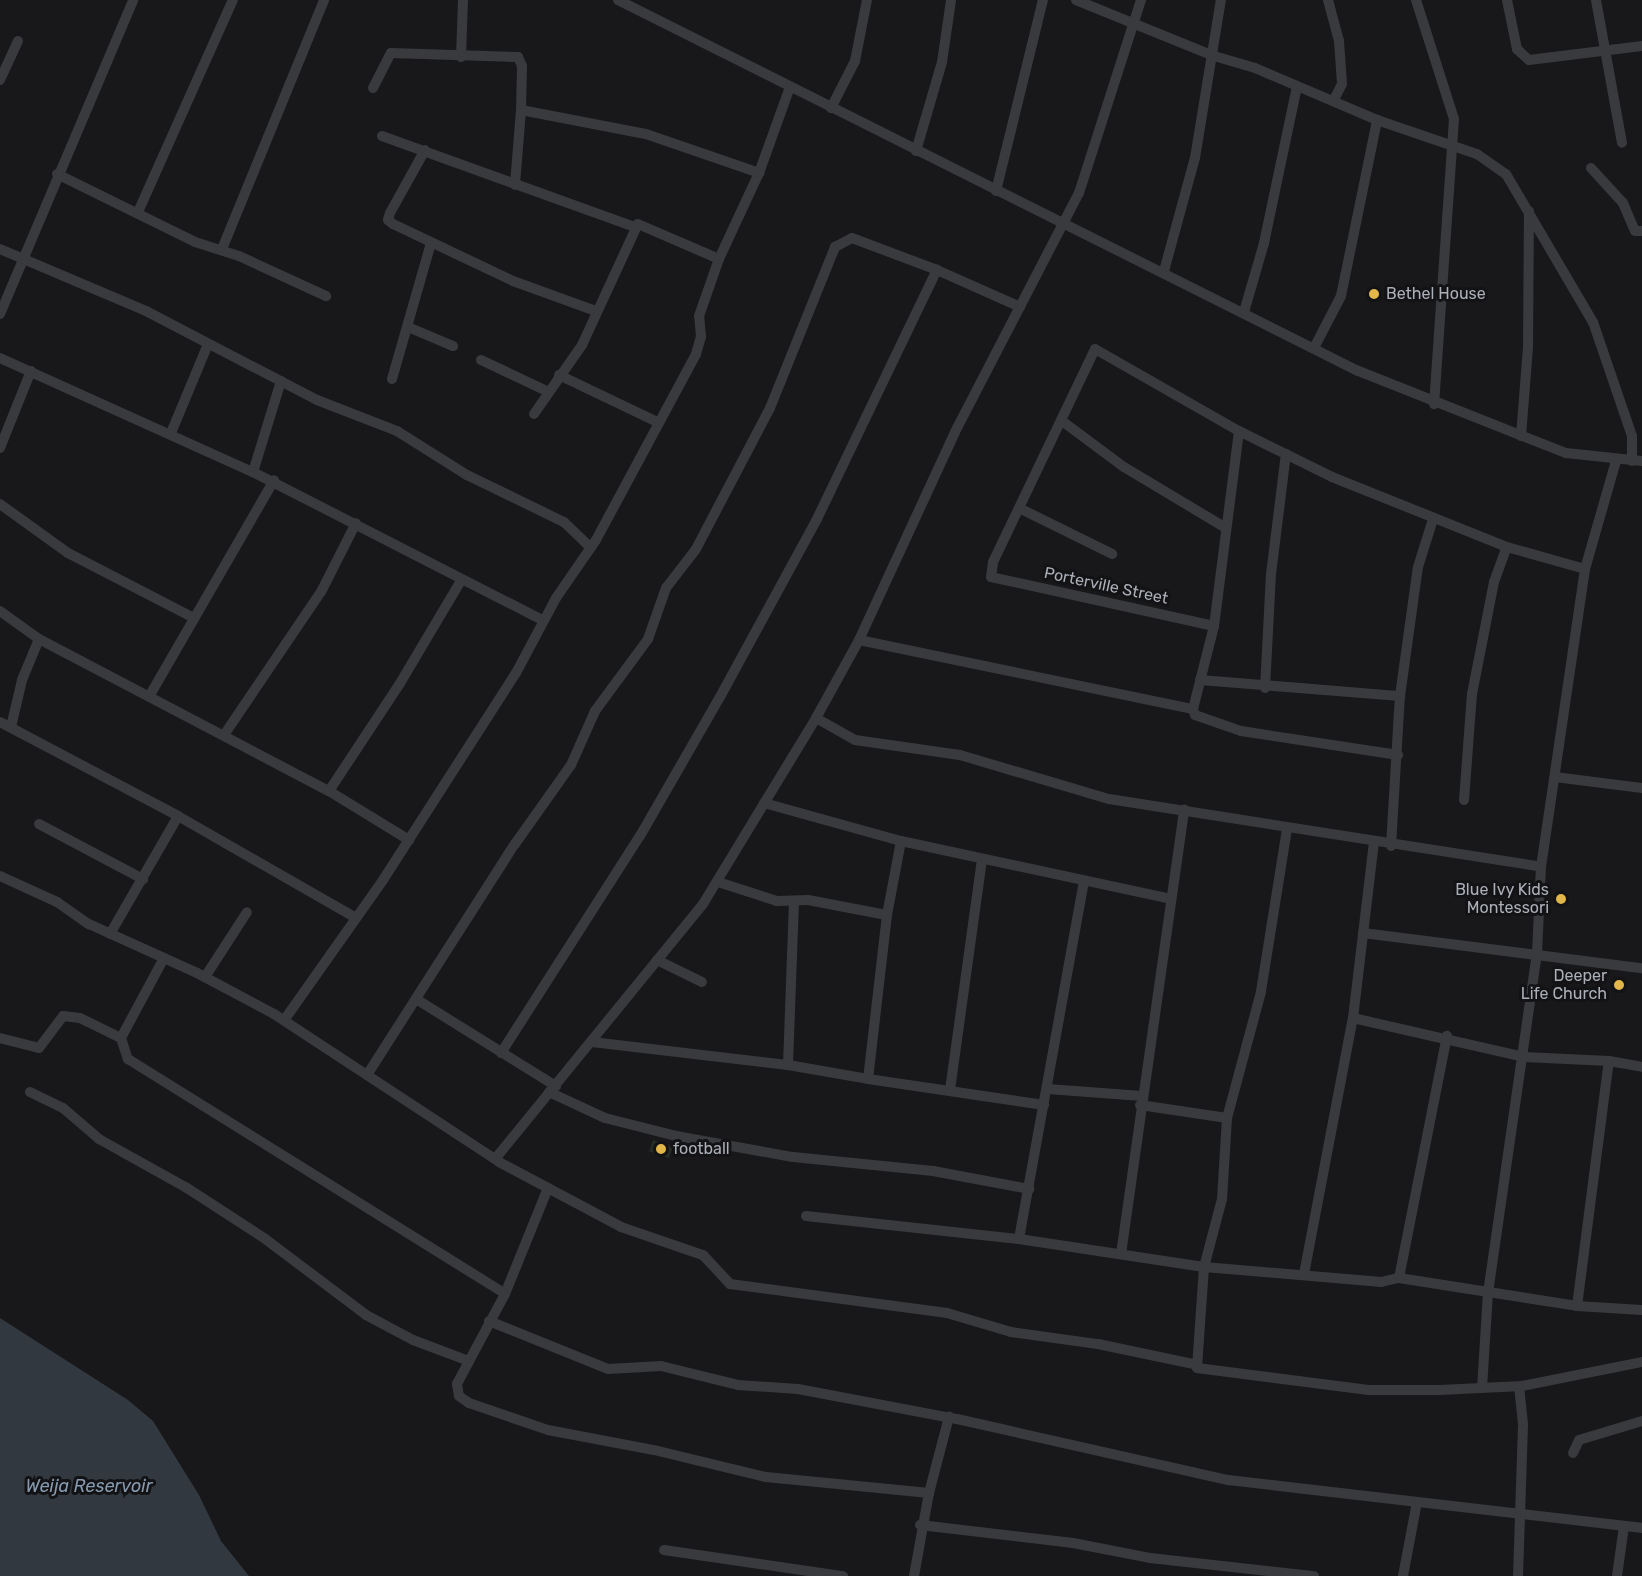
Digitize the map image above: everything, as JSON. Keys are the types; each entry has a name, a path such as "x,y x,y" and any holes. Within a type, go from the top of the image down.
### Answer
{"street":[{"path":"0,314 57,174 133,0"},
{"path":"138,212 233,0"},
{"path":"222,249 324,0"},
{"path":"461,57 463,0"},
{"path":"618,0 1062,224 1164,271 1314,348 1434,404 1566,453 1616,461 1637,461 1632,436 1593,322 1506,174 1477,154 1377,120 1334,100 1214,56 1076,0"},
{"path":"831,108 855,61 867,0"},
{"path":"916,151 940,73 951,0"},
{"path":"996,191 1043,0"},
{"path":"1164,271 1195,158 1214,56 1221,0"},
{"path":"1328,0 1339,41 1342,84 1334,100"},
{"path":"1416,0 1454,119 1434,404"},
{"path":"1507,0 1517,49 1530,60 1642,46"},
{"path":"1596,0 1622,143"},
{"path":"495,1159 718,882 816,718 859,640 955,432 1079,193 1135,23 1140,1"},
{"path":"0,80 18,41"},
{"path":"373,88 391,53 518,57 522,66 521,110 515,185"},
{"path":"1244,312 1264,243 1297,86"},
{"path":"285,1019 409,840 516,673 542,620 591,548 657,422 696,354 701,337 699,316 718,259 759,173 790,87"},
{"path":"521,110 646,134 759,173"},
{"path":"1314,348 1341,296 1377,120"},
{"path":"382,136 635,228 645,224 718,259"},
{"path":"425,150 400,190 388,220 431,243 513,281 596,311"},
{"path":"1591,168 1623,203 1635,231 1642,231"},
{"path":"57,174 195,242 222,249 326,296"},
{"path":"1521,436 1528,348 1529,210"},
{"path":"534,414 582,345 635,228"},
{"path":"368,1075 571,765 595,711 648,639 666,588 696,549 770,408 835,248 852,238 937,270 1020,307"},
{"path":"392,380 431,243"},
{"path":"0,249 146,311 317,400 397,431 467,475 564,522 591,548"},
{"path":"501,1053 640,836 720,697 816,521 937,270"},
{"path":"408,327 453,346"},
{"path":"171,434 208,344"},
{"path":"1112,554 1019,508 1095,349 1239,431 1286,454 1433,519 1508,547 1585,569"},
{"path":"0,358 274,480 542,620"},
{"path":"481,360 549,392"},
{"path":"0,448 31,371"},
{"path":"559,375 657,422"},
{"path":"253,472 281,381"},
{"path":"1062,421 1124,466 1226,528"},
{"path":"1193,709 1214,626 1239,431"},
{"path":"1265,688 1271,574 1286,454"},
{"path":"1482,1388 1488,1293 1524,1057 1537,954 1540,867 1585,569 1616,461"},
{"path":"150,695 274,480"},
{"path":"0,504 68,553 194,618"},
{"name":"Porterville Street","path":"1019,508 993,562 991,577 1214,626"},
{"path":"1390,846 1398,756 1400,696 1418,567 1433,519"},
{"path":"224,735 321,592 356,523"},
{"path":"1464,800 1472,694 1494,582 1508,547"},
{"path":"329,791 399,686 462,579"},
{"path":"0,611 39,639 150,695 329,791 409,840"},
{"path":"11,727 22,680 39,639"},
{"path":"859,640 1193,709 1202,720 1241,731 1398,756"},
{"path":"1200,680 1265,688 1400,696"},
{"path":"816,718 855,740 960,755 1109,799 1184,809 1390,846 1540,867"},
{"path":"0,722 178,816 356,918"},
{"path":"1555,777 1642,788"},
{"path":"765,804 901,841 982,860 1171,899"},
{"path":"1122,1254 1141,1100 1184,809"},
{"path":"110,934 178,816"},
{"path":"39,825 143,879"},
{"path":"1194,1364 1204,1267 1222,1199 1227,1118 1261,992 1287,829"},
{"path":"868,1080 887,915 901,841"},
{"path":"1304,1274 1353,1018 1374,843"},
{"path":"950,1090 982,860"},
{"path":"0,876 57,902 110,934 205,977 285,1019 495,1159 621,1227 703,1255 730,1284 947,1313 1011,1332 1098,1344 1194,1364 1203,1371 1369,1390 1519,1387 1642,1362"},
{"path":"1019,1239 1084,881"},
{"path":"718,882 770,899 807,900 887,915"},
{"path":"788,1065 794,901"},
{"path":"205,977 247,912"},
{"path":"1363,933 1642,968"},
{"path":"164,958 122,1038 124,1052 132,1062 251,1132 505,1294"},
{"path":"657,960 702,982"},
{"path":"416,999 501,1053 552,1089 605,1118 676,1136 793,1156 933,1171 1029,1189"},
{"path":"0,1038 39,1048 63,1016 80,1018 122,1038"},
{"path":"1353,1018 1447,1036 1524,1057 1609,1061 1642,1067"},
{"path":"1399,1278 1447,1036"},
{"path":"592,1041 788,1065 868,1080 1044,1104"},
{"path":"1577,1306 1609,1061"},
{"path":"1048,1089 1141,1100 1227,1118"},
{"path":"30,1092 63,1108 99,1139 187,1188 264,1238 366,1315 412,1340 469,1361"},
{"path":"548,1188 505,1294 457,1384 459,1396 484,1410 535,1427 766,1477 929,1493"},
{"path":"806,1216 1019,1239 1204,1267 1381,1282 1399,1278 1577,1306 1642,1310"},
{"path":"489,1321 608,1369 661,1365 738,1385 798,1389 949,1417 1228,1480 1520,1516 1642,1528"},
{"path":"1518,1576 1523,1424 1519,1387"},
{"path":"914,1576 920,1525 949,1417"},
{"path":"1573,1453 1579,1440 1642,1421"},
{"path":"1403,1576 1417,1502"},
{"path":"920,1525 1073,1543 1150,1558 1314,1576"},
{"path":"1617,1576 1624,1526"},
{"path":"664,1550 843,1576"}],"shaded area":[{"name":"football","path":"653,1140 673,1147 669,1158 649,1151"}],"water":[{"name":"Weija Reservoir","path":"0,1318 128,1400 153,1421 199,1495 221,1541 249,1576 0,1576"}],"place":[{"name":"Bethel House","path":"1374,294"},
{"name":"Blue Ivy Kids Montessori","path":"1561,899"},
{"name":"Deeper Life Church","path":"1619,985"},
{"name":"football","path":"661,1149"}]}
